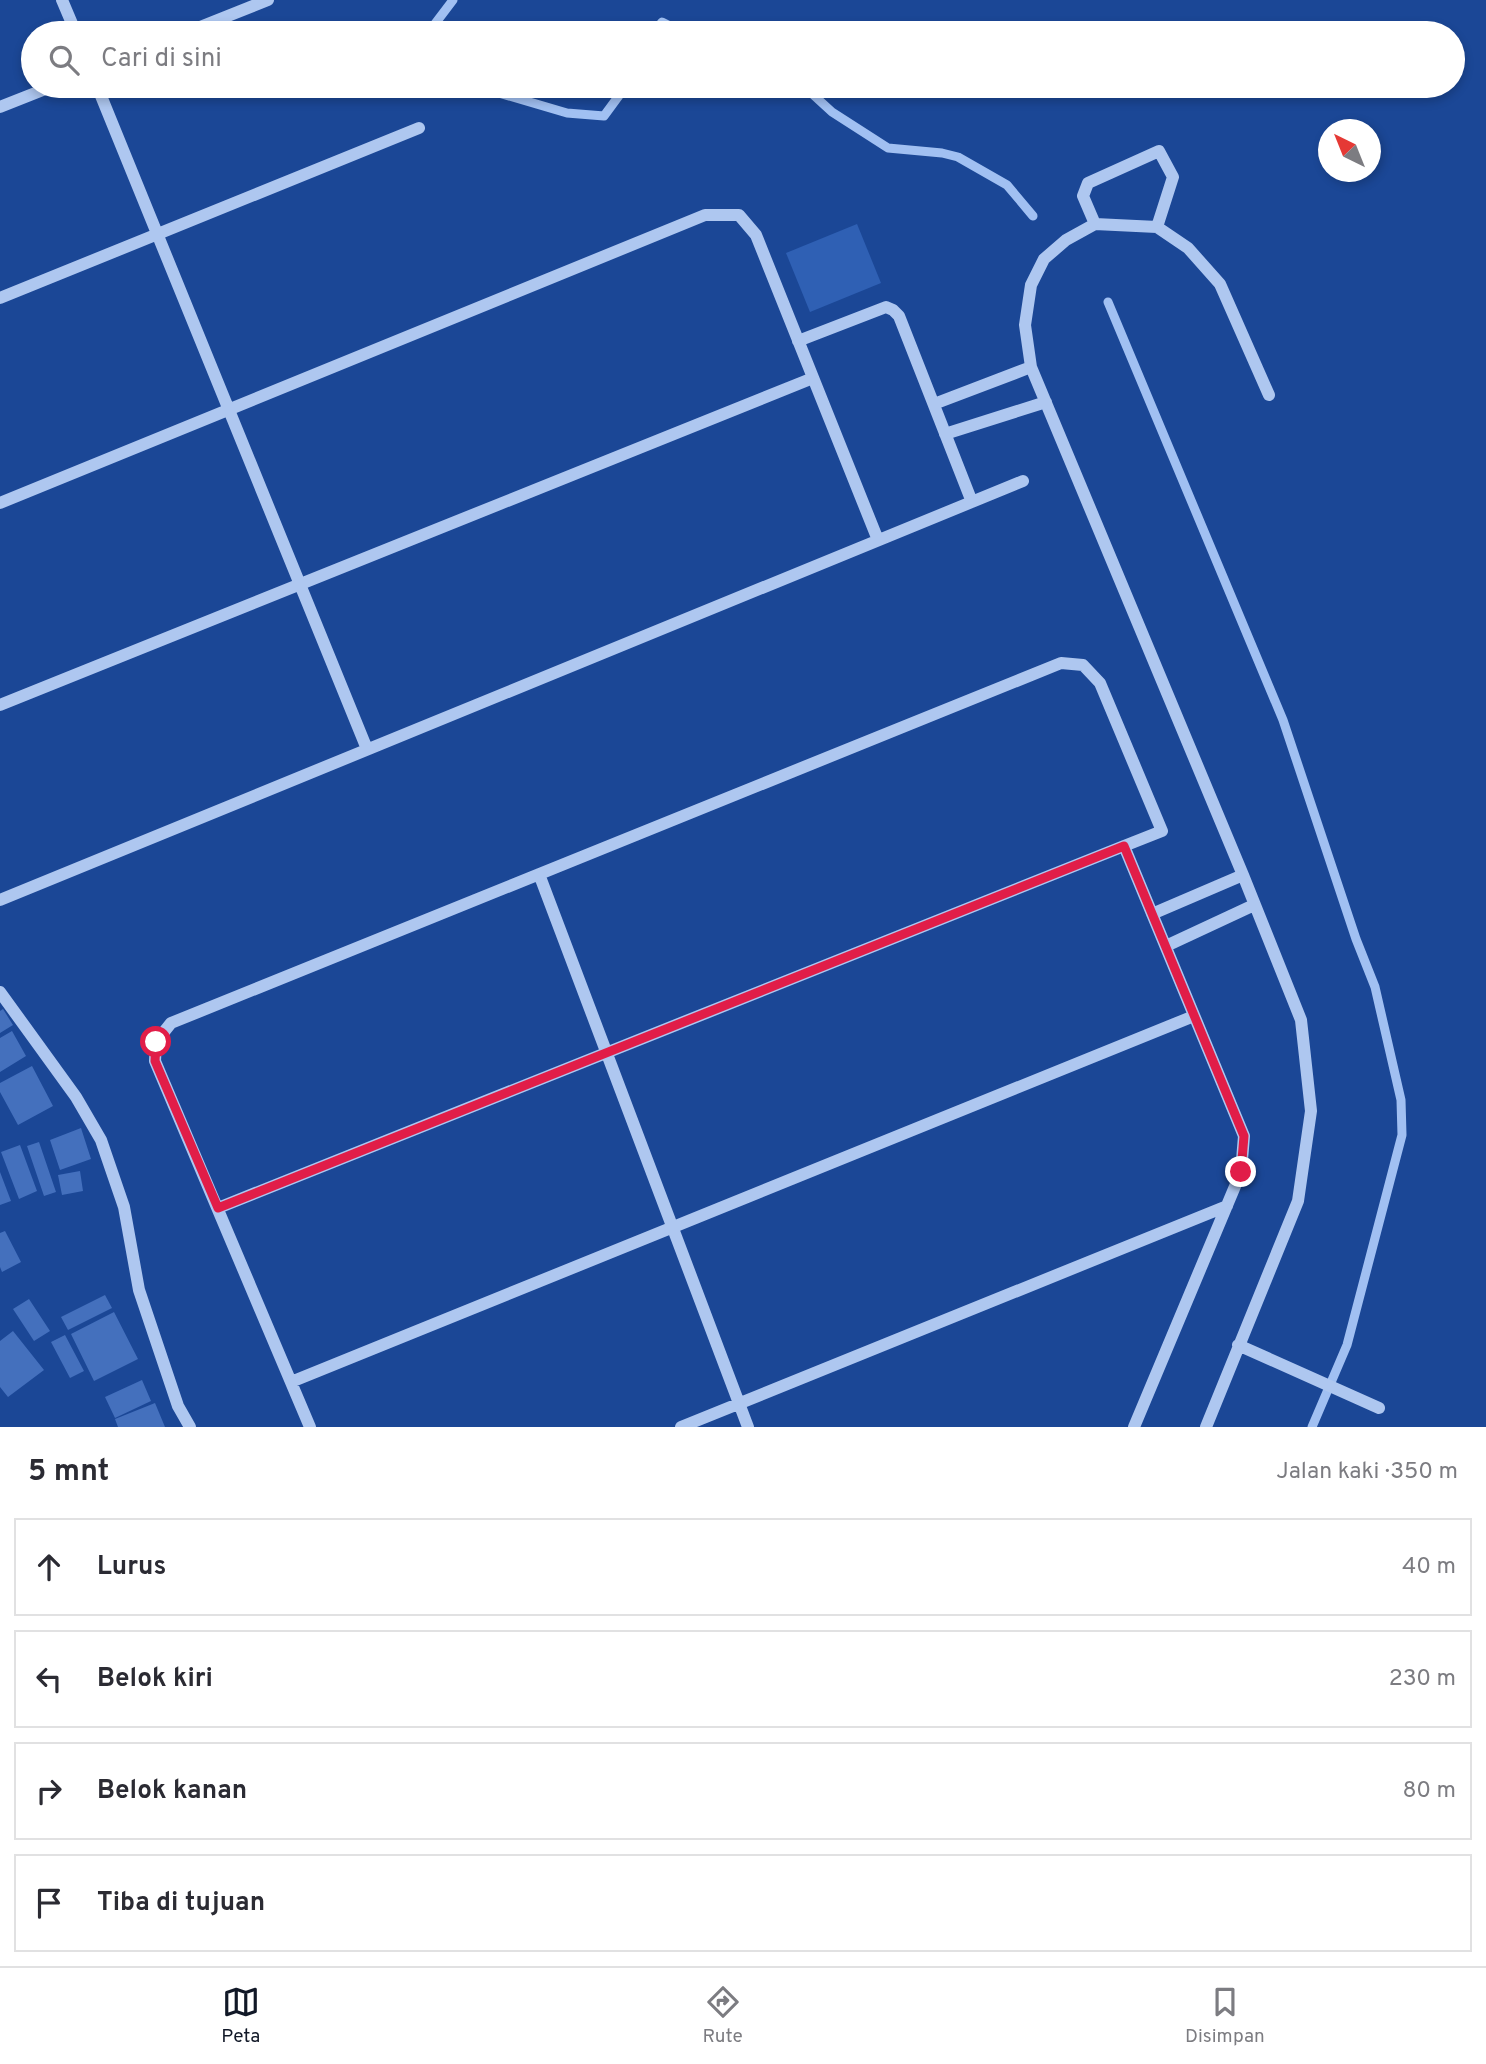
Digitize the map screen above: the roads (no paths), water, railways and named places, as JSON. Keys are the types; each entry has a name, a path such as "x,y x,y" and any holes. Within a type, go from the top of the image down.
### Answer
{"street":[{"path":"62,0 71,21"},
{"path":"215,21 268,0"},
{"path":"0,107 22,98"},
{"path":"102,98 367,749"},
{"path":"0,298 419,128"},
{"path":"1096,224 1083,196 1088,183 1159,151 1172,177 1157,227"},
{"path":"0,503 705,215 739,215 756,235 878,540"},
{"path":"1206,1427 1298,1200 1311,1111 1301,1020 1031,367 1026,326 1031,285 1044,259 1066,240 1096,224 1157,227 1188,248 1220,284 1269,395"},
{"path":"799,341 886,307 893,310 899,316 972,502"},
{"path":"934,404 1031,367"},
{"path":"0,705 813,378"},
{"path":"945,434 1045,402"},
{"path":"0,900 1023,481"},
{"path":"218,1208 1163,831 1100,683 1083,665 1061,663 170,1023 156,1042 155,1061 310,1427"},
{"path":"1124,846 1244,1136 1241,1172 1134,1427"},
{"path":"539,874 748,1427"},
{"path":"1152,914 1243,875"},
{"path":"1166,946 1254,905"},
{"path":"0,992 69,1087 101,1140 124,1207 139,1290 174,1394 190,1427"},
{"path":"291,1382 1194,1016"},
{"path":"681,1427 1227,1206"},
{"path":"1238,1345 1379,1408"}],"waterway":[{"path":"437,21 453,0"},
{"path":"516,98 567,113 604,116 617,98"},
{"path":"817,98 832,112 888,148 958,157 1007,185 1033,216"},
{"path":"1108,302 1283,720 1356,939 1375,987 1401,1100 1402,1135 1347,1345 1312,1427"}]}
